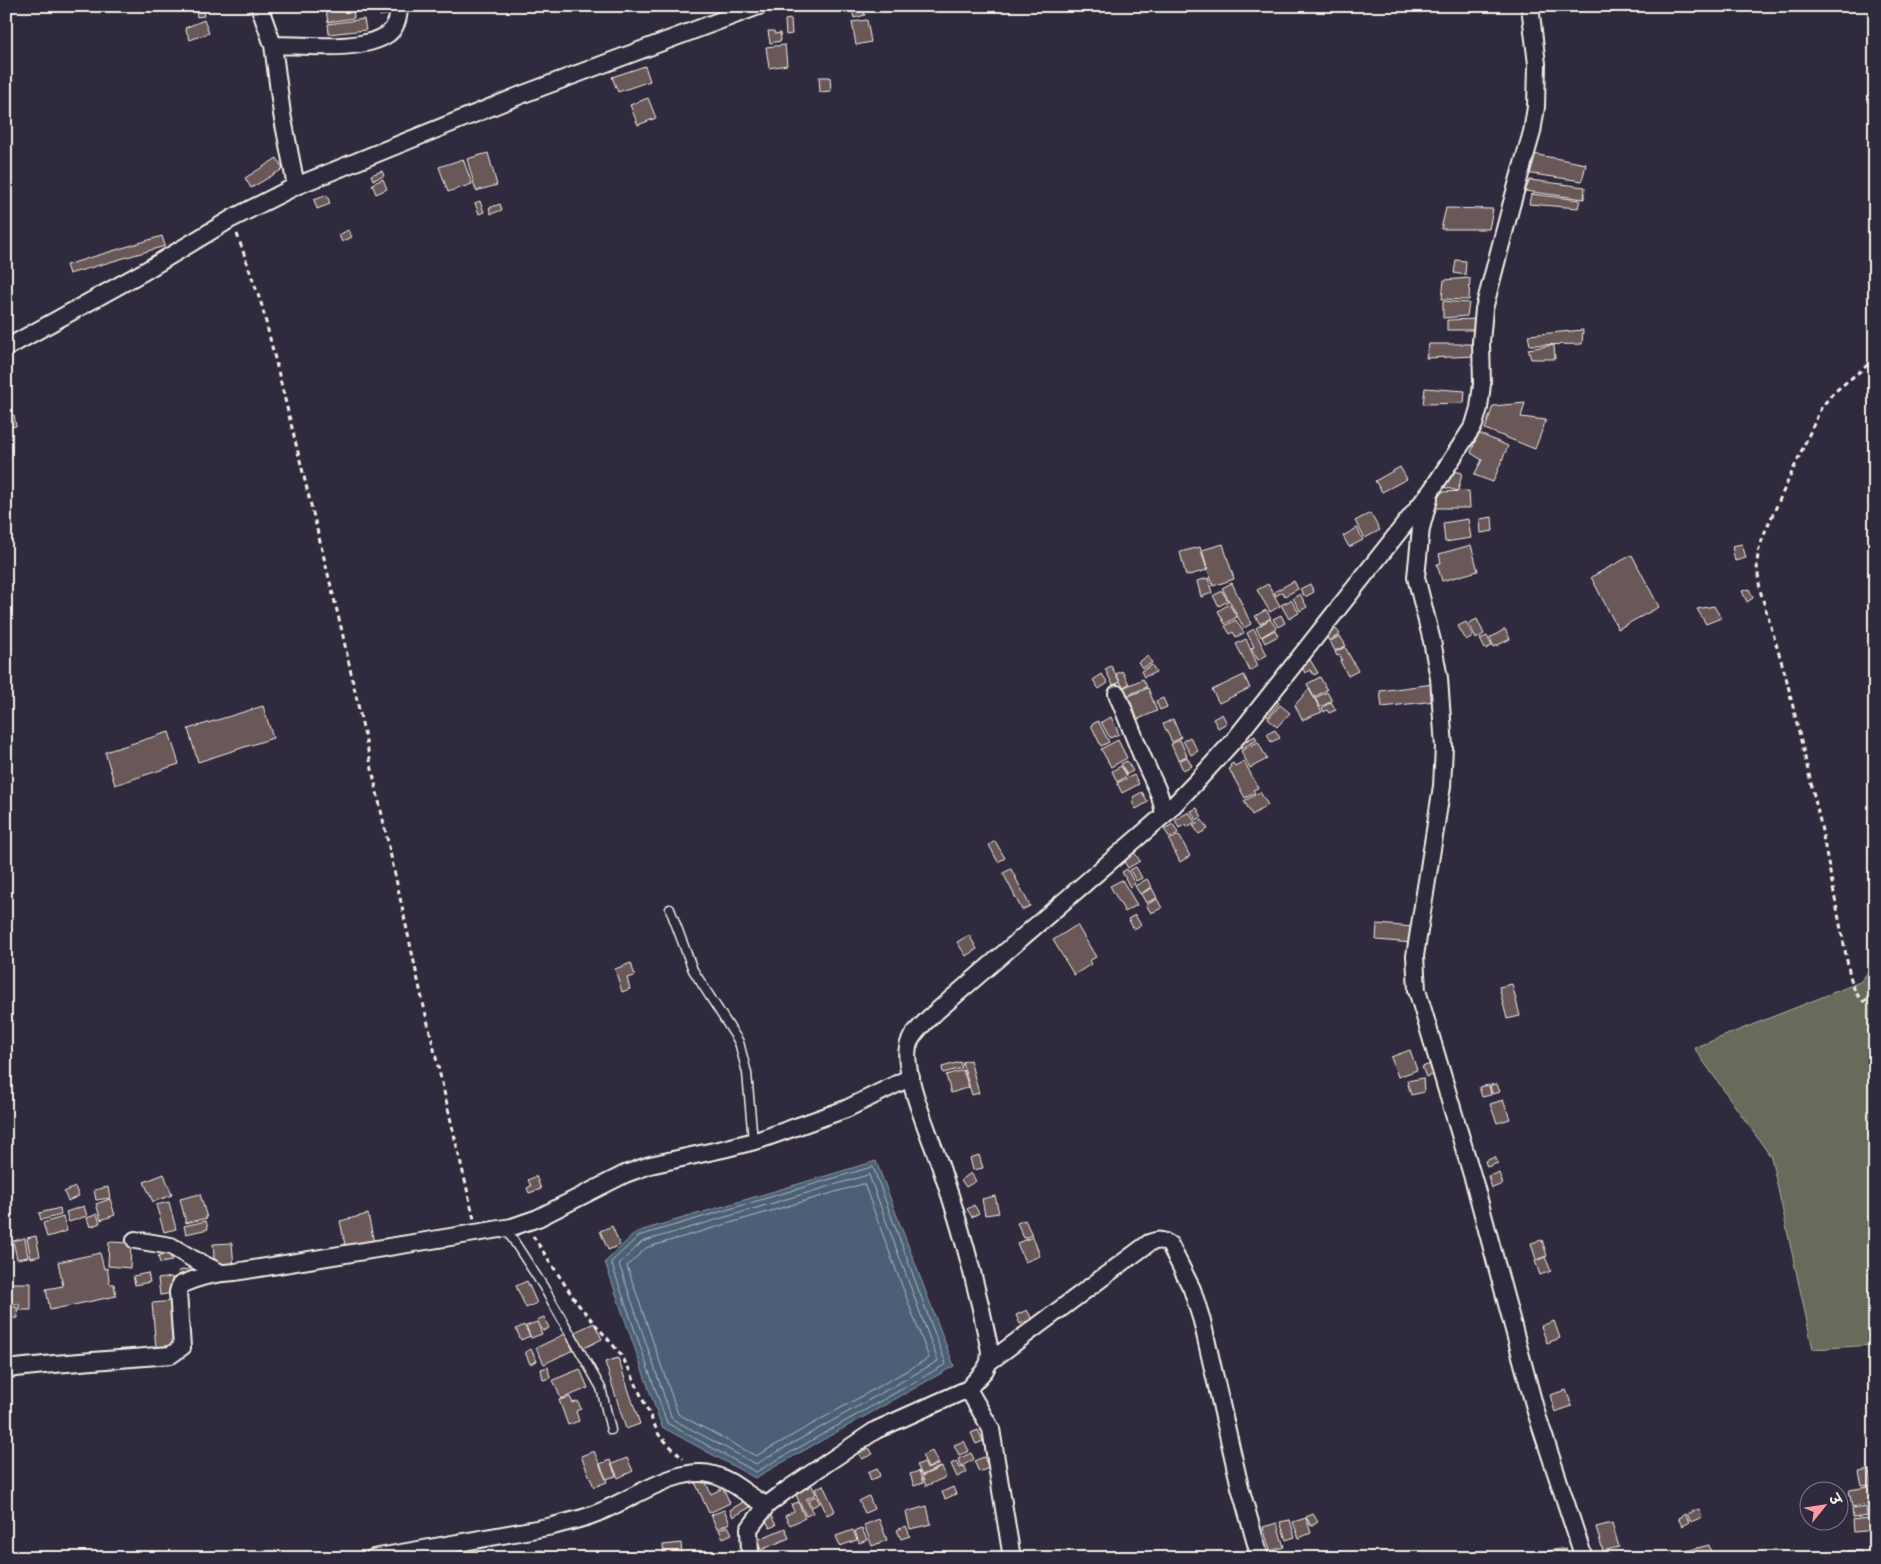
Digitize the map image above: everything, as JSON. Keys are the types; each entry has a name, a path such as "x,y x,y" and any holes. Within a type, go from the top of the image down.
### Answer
{"street":[{"path":"259,6 273,45 282,114 296,186"},
{"path":"273,45 349,46 367,42 391,31 399,20 399,6"},
{"path":"6,348 145,271 231,219 296,186 526,93 759,6"},
{"path":"749,1558 749,1529 767,1505 876,1430 968,1389 985,1370 989,1362 990,1351 988,1341 966,1247 911,1077 908,1047 913,1035 930,1017 1164,815 1196,782 1234,739 1431,492 1474,425 1479,408 1482,384 1480,342 1484,309 1510,206 1532,132 1536,107 1536,64 1530,6"},
{"path":"1431,492 1421,528 1416,578 1439,678 1444,747 1442,786 1415,964 1417,990 1475,1185 1536,1412 1584,1558"},
{"path":"1116,694 1161,797 1164,815"},
{"path":"6,1370 54,1364 170,1355 182,1347 178,1292 180,1285 189,1281 222,1273 506,1229 524,1223 625,1174 650,1166 753,1141 846,1109 911,1077"},
{"path":"135,1240 171,1246 192,1259 222,1273"},
{"path":"989,1362 1149,1243 1158,1240 1170,1244 1192,1289 1202,1321 1240,1487 1260,1558"},
{"path":"968,1389 991,1429 1012,1558"},
{"path":"373,1558 553,1526 577,1520 597,1514 684,1474 707,1473 730,1480 756,1500 767,1505"}],"lane":[{"path":"670,909 693,970 739,1042 748,1073 753,1141"},
{"path":"506,1229 543,1286 601,1388 611,1430"}],"path":[{"path":"231,219 262,306 342,627 421,994 477,1232"},
{"path":"1875,359 1832,393 1821,408 1764,534 1758,552 1757,566 1760,590 1786,677 1820,821 1850,976 1858,997 1863,1001 1875,1000"},
{"path":"524,1223 577,1303 619,1352 660,1435 697,1473"}],"green space":[{"path":"1875,964 1875,1404 1873,1404 1872,1345 1813,1349 1771,1157 1694,1048 1860,982"}],"water":[{"path":"876,1161 954,1366 755,1478 662,1427 605,1262 636,1232"}],"building":[{"path":"195,6 202,6 204,16 197,17"},
{"path":"391,6 392,14 380,16 378,7"},
{"path":"851,6 862,6 865,15 854,18"},
{"path":"353,7 354,18 328,22 326,11"},
{"path":"364,19 366,30 329,34 328,24"},
{"path":"791,19 792,34 786,35 785,20"},
{"path":"204,20 209,33 190,40 185,28"},
{"path":"867,20 871,42 856,45 852,22"},
{"path":"768,31 774,31 775,34 780,33 781,41 770,43"},
{"path":"785,45 787,65 769,68 766,47"},
{"path":"645,66 650,81 618,92 612,77"},
{"path":"819,77 830,77 831,91 820,92"},
{"path":"648,98 656,118 638,125 630,105"},
{"path":"488,153 497,185 476,191 467,159"},
{"path":"1533,154 1586,164 1582,181 1525,173"},
{"path":"277,158 283,169 251,188 245,178"},
{"path":"463,159 472,184 448,192 439,167"},
{"path":"382,171 384,176 373,180 371,175"},
{"path":"383,179 387,189 376,194 372,184"},
{"path":"1530,180 1585,187 1584,199 1525,191"},
{"path":"1531,194 1580,200 1578,208 1529,204"},
{"path":"327,195 330,204 317,209 314,200"},
{"path":"480,201 484,212 479,214 475,203"},
{"path":"500,204 502,210 491,214 489,208"},
{"path":"1446,208 1493,209 1489,229 1441,229"},
{"path":"348,230 352,237 342,242 339,235"},
{"path":"162,236 165,246 69,274 66,265"},
{"path":"1456,260 1466,261 1465,275 1454,273"},
{"path":"1470,278 1469,300 1442,299 1444,280"},
{"path":"1443,301 1469,303 1467,316 1443,318"},
{"path":"1479,319 1477,330 1447,330 1447,320"},
{"path":"1583,330 1582,344 1530,345 1528,335"},
{"path":"1429,344 1477,344 1476,356 1426,358"},
{"path":"1554,345 1555,359 1531,359 1528,349"},
{"path":"1425,388 1465,391 1464,403 1423,404"},
{"path":"1525,403 1521,417 1546,420 1535,449 1485,429 1493,406"},
{"path":"14,415 16,426 6,428 6,417"},
{"path":"1478,433 1508,446 1493,482 1474,475 1482,460 1471,453"},
{"path":"1400,467 1407,479 1382,492 1375,481"},
{"path":"1447,469 1462,473 1458,491 1439,486"},
{"path":"1469,491 1470,508 1434,508 1434,492"},
{"path":"1370,513 1380,530 1365,538 1355,521"},
{"path":"1492,517 1493,531 1481,533 1480,519"},
{"path":"1468,519 1471,538 1445,542 1443,523"},
{"path":"1357,528 1363,540 1349,547 1343,536"},
{"path":"1223,544 1234,579 1213,586 1202,550"},
{"path":"1742,544 1746,558 1735,561 1732,546"},
{"path":"1471,545 1478,571 1442,581 1437,564 1441,563 1439,554"},
{"path":"1200,547 1207,570 1186,576 1180,552"},
{"path":"1632,555 1659,607 1618,629 1591,577"},
{"path":"1208,578 1212,593 1201,597 1197,581"},
{"path":"1294,581 1298,589 1285,596 1282,592 1276,596 1274,592"},
{"path":"1232,583 1251,624 1244,628 1222,588"},
{"path":"1268,584 1280,606 1270,612 1257,590"},
{"path":"1310,584 1314,592 1305,597 1300,589"},
{"path":"1749,589 1753,598 1747,602 1742,591"},
{"path":"1222,591 1228,601 1219,606 1213,596"},
{"path":"1300,594 1307,607 1300,611 1293,598"},
{"path":"1291,600 1299,613 1289,619 1281,605"},
{"path":"1229,604 1237,617 1225,624 1218,611"},
{"path":"1714,606 1721,618 1706,624 1697,609"},
{"path":"1266,610 1271,618 1260,624 1255,616"},
{"path":"1281,615 1285,623 1278,627 1273,619"},
{"path":"1270,619 1276,628 1261,637 1256,628"},
{"path":"1477,619 1484,634 1476,639 1469,623"},
{"path":"1236,620 1244,633 1236,637 1233,632 1230,634 1225,626"},
{"path":"1466,622 1473,636 1466,640 1458,626"},
{"path":"1254,629 1267,655 1258,660 1251,648 1254,647 1247,633"},
{"path":"1336,629 1340,634 1329,641 1326,635"},
{"path":"1505,629 1510,639 1494,647 1490,638"},
{"path":"1275,630 1278,636 1265,643 1262,637"},
{"path":"1340,636 1346,646 1335,651 1330,641"},
{"path":"1487,636 1492,646 1485,649 1480,639"},
{"path":"1246,639 1258,666 1250,671 1236,644"},
{"path":"1345,647 1358,671 1348,676 1340,661 1342,660 1340,655 1337,656 1335,652"},
{"path":"1148,656 1152,663 1142,668 1138,662"},
{"path":"1309,658 1318,673 1314,675 1310,670 1305,673 1300,663"},
{"path":"1152,665 1156,672 1144,677 1141,671"},
{"path":"1111,666 1120,682 1113,685 1105,669"},
{"path":"1122,671 1129,684 1123,687 1116,674"},
{"path":"1102,674 1108,683 1099,689 1093,680"},
{"path":"1244,675 1250,688 1219,703 1212,690"},
{"path":"1320,677 1327,690 1314,697 1307,684"},
{"path":"1143,679 1147,687 1124,697 1120,689"},
{"path":"1433,684 1435,701 1382,707 1380,691"},
{"path":"1148,688 1157,711 1134,721 1124,698"},
{"path":"1309,689 1322,712 1302,720 1295,705"},
{"path":"1327,692 1332,701 1320,707 1315,698"},
{"path":"1163,698 1167,707 1160,710 1156,701"},
{"path":"1275,699 1279,703 1268,717 1263,713"},
{"path":"1331,702 1336,710 1329,713 1327,710 1324,712 1322,708"},
{"path":"1280,705 1290,713 1277,727 1268,719"},
{"path":"263,706 273,738 198,762 188,729"},
{"path":"1222,714 1227,723 1218,728 1213,719"},
{"path":"1111,717 1119,734 1110,738 1101,722"},
{"path":"1173,719 1181,738 1172,742 1163,724"},
{"path":"1098,721 1109,742 1101,746 1091,725"},
{"path":"1275,730 1280,738 1271,742 1267,734"},
{"path":"169,732 179,764 115,785 105,752"},
{"path":"1255,736 1257,740 1241,749 1236,742 1242,743"},
{"path":"1190,737 1198,751 1191,755 1183,741"},
{"path":"1118,740 1127,758 1111,767 1101,749"},
{"path":"1180,740 1187,756 1178,760 1171,744"},
{"path":"1258,742 1267,759 1250,768 1241,751"},
{"path":"1187,757 1192,766 1183,770 1179,761"},
{"path":"1127,761 1133,771 1127,774 1121,764"},
{"path":"1244,761 1258,788 1253,790 1255,793 1245,798 1229,769 1233,763 1235,766"},
{"path":"1121,766 1127,776 1117,782 1112,771"},
{"path":"1134,775 1139,784 1122,793 1117,783"},
{"path":"1142,792 1148,802 1136,809 1132,802 1135,801 1133,797"},
{"path":"1260,792 1268,805 1252,815 1244,801"},
{"path":"1197,808 1202,817 1196,820 1191,811"},
{"path":"1189,812 1195,822 1187,827 1186,824 1179,828 1175,820"},
{"path":"1202,820 1208,829 1199,834 1193,825"},
{"path":"1173,824 1178,833 1170,838 1164,829"},
{"path":"1179,835 1190,856 1180,862 1169,840"},
{"path":"995,841 1005,858 998,862 989,845"},
{"path":"1134,852 1140,861 1128,868 1122,858"},
{"path":"1136,867 1142,878 1136,881 1130,870"},
{"path":"1011,869 1030,906 1022,910 1003,873"},
{"path":"1127,869 1135,884 1130,887 1122,872"},
{"path":"1147,879 1152,887 1140,894 1135,886"},
{"path":"1122,880 1137,905 1125,912 1110,886"},
{"path":"1152,888 1157,898 1146,903 1141,894"},
{"path":"1157,899 1162,908 1151,913 1146,905"},
{"path":"1135,915 1141,925 1134,929 1128,919"},
{"path":"1377,924 1414,927 1413,943 1376,940"},
{"path":"1077,925 1096,957 1089,961 1091,964 1074,975 1053,940"},
{"path":"969,935 977,949 966,956 957,942"},
{"path":"631,963 635,976 627,978 630,989 622,992 615,969"},
{"path":"1512,984 1520,1016 1507,1019 1499,987"},
{"path":"1410,1050 1417,1070 1398,1077 1391,1057"},
{"path":"970,1060 979,1093 972,1095 962,1062"},
{"path":"960,1062 962,1068 943,1073 942,1067"},
{"path":"1433,1063 1436,1073 1426,1077 1422,1067"},
{"path":"963,1070 969,1087 951,1093 946,1075"},
{"path":"1423,1078 1424,1092 1411,1095 1407,1081"},
{"path":"1497,1084 1500,1092 1492,1094 1490,1085"},
{"path":"1489,1085 1491,1095 1482,1097 1479,1087"},
{"path":"1503,1100 1510,1119 1497,1123 1490,1104"},
{"path":"979,1155 983,1168 973,1170 970,1158"},
{"path":"1495,1157 1498,1163 1487,1167 1485,1161"},
{"path":"971,1173 976,1181 966,1187 961,1180"},
{"path":"1499,1173 1503,1184 1492,1188 1488,1176"},
{"path":"164,1174 172,1195 153,1202 144,1182"},
{"path":"536,1176 541,1189 529,1193 527,1188 531,1186 528,1180"},
{"path":"75,1187 79,1196 68,1201 64,1192"},
{"path":"108,1187 110,1198 96,1200 94,1190"},
{"path":"200,1194 207,1218 186,1223 180,1199"},
{"path":"995,1196 999,1213 985,1215 982,1199"},
{"path":"110,1199 115,1215 101,1220 96,1204"},
{"path":"169,1202 176,1229 164,1232 156,1205"},
{"path":"974,1205 979,1213 972,1217 967,1209"},
{"path":"84,1206 87,1216 69,1222 66,1212"},
{"path":"60,1208 61,1215 41,1220 39,1213"},
{"path":"97,1214 100,1223 90,1227 87,1218"},
{"path":"368,1214 374,1243 346,1249 340,1221"},
{"path":"63,1217 67,1231 47,1237 43,1223"},
{"path":"1025,1220 1032,1235 1024,1238 1017,1223"},
{"path":"206,1221 208,1229 186,1234 184,1226"},
{"path":"612,1226 620,1245 608,1250 600,1231"},
{"path":"10,1229 12,1253 6,1254 6,1230"},
{"path":"36,1236 40,1256 31,1258 27,1238"},
{"path":"1033,1237 1040,1256 1025,1262 1017,1243"},
{"path":"25,1238 28,1257 17,1259 13,1241"},
{"path":"1542,1240 1547,1256 1536,1260 1531,1243"},
{"path":"109,1242 131,1243 130,1268 108,1266"},
{"path":"232,1243 234,1267 215,1269 213,1244"},
{"path":"100,1253 104,1269 107,1268 110,1284 114,1284 116,1296 50,1310 46,1289 63,1286 58,1262"},
{"path":"170,1253 172,1261 160,1263 158,1256"},
{"path":"1545,1257 1551,1271 1540,1275 1535,1261"},
{"path":"202,1266 203,1274 180,1279 178,1271"},
{"path":"148,1273 150,1282 135,1285 133,1276"},
{"path":"172,1277 174,1293 160,1295 158,1279"},
{"path":"527,1281 537,1303 526,1308 516,1286"},
{"path":"6,1283 31,1283 31,1310 19,1310 19,1304 6,1304"},
{"path":"174,1301 178,1347 156,1348 152,1303"},
{"path":"17,1307 18,1318 6,1319 6,1308"},
{"path":"1027,1310 1032,1319 1020,1324 1016,1315"},
{"path":"544,1317 549,1328 543,1331 537,1320"},
{"path":"1554,1321 1560,1338 1547,1343 1541,1326"},
{"path":"537,1322 542,1334 531,1338 526,1326"},
{"path":"594,1323 602,1339 582,1349 575,1332"},
{"path":"524,1325 530,1336 521,1340 516,1329"},
{"path":"565,1334 573,1350 544,1364 536,1348"},
{"path":"531,1349 537,1361 530,1364 525,1352"},
{"path":"618,1358 640,1424 626,1429 605,1362"},
{"path":"548,1367 550,1378 543,1380 541,1369"},
{"path":"580,1369 588,1388 561,1399 553,1380"},
{"path":"1566,1390 1572,1406 1555,1412 1550,1395"},
{"path":"570,1397 573,1403 578,1401 581,1409 576,1411 579,1421 568,1425 559,1400"},
{"path":"978,1430 983,1441 976,1444 971,1433"},
{"path":"964,1441 969,1451 959,1455 954,1445"},
{"path":"869,1448 873,1454 862,1459 859,1453"},
{"path":"594,1451 607,1482 594,1487 581,1456"},
{"path":"932,1451 938,1463 928,1468 922,1455"},
{"path":"971,1453 974,1459 962,1466 958,1459"},
{"path":"984,1457 989,1468 979,1472 974,1461"},
{"path":"627,1458 633,1471 618,1478 612,1464"},
{"path":"610,1460 616,1476 606,1479 600,1464"},
{"path":"957,1461 960,1468 964,1466 967,1472 957,1477 951,1464"},
{"path":"924,1462 927,1469 939,1464 940,1467 922,1475 917,1465"},
{"path":"942,1467 946,1477 926,1486 922,1476"},
{"path":"877,1468 880,1476 871,1480 868,1472"},
{"path":"1869,1470 1871,1485 1862,1486 1859,1472"},
{"path":"919,1471 923,1483 914,1486 910,1474"},
{"path":"703,1476 711,1494 723,1488 730,1503 709,1513 694,1480"},
{"path":"811,1484 816,1494 806,1499 813,1513 806,1516 795,1493 810,1487 809,1485"},
{"path":"823,1485 835,1511 827,1515 815,1489"},
{"path":"1875,1486 1875,1503 1852,1507 1849,1490"},
{"path":"953,1487 956,1494 945,1499 942,1492"},
{"path":"816,1496 820,1503 812,1507 808,1500"},
{"path":"869,1496 874,1509 865,1513 859,1501"},
{"path":"748,1499 752,1506 733,1517 730,1510"},
{"path":"798,1502 805,1518 790,1525 785,1516 794,1511 791,1505"},
{"path":"927,1506 931,1524 910,1529 906,1512"},
{"path":"1866,1507 1867,1516 1853,1518 1852,1509"},
{"path":"1699,1509 1702,1517 1691,1522 1687,1514"},
{"path":"724,1510 730,1523 717,1529 711,1515"},
{"path":"1313,1514 1318,1522 1311,1526 1306,1517"},
{"path":"1685,1514 1689,1522 1682,1526 1678,1518"},
{"path":"771,1516 776,1525 770,1528 765,1519"},
{"path":"1875,1517 1875,1530 1854,1532 1853,1520"},
{"path":"1306,1518 1311,1533 1299,1538 1293,1522"},
{"path":"879,1519 887,1540 872,1546 864,1525"},
{"path":"1290,1520 1295,1537 1286,1540 1280,1522"},
{"path":"1277,1523 1284,1547 1270,1551 1263,1527"},
{"path":"1612,1523 1619,1547 1603,1551 1596,1527"},
{"path":"728,1526 732,1534 723,1538 719,1530"},
{"path":"906,1526 910,1536 901,1539 897,1530"},
{"path":"785,1528 789,1538 761,1550 757,1540"},
{"path":"862,1529 867,1540 859,1543 855,1531"},
{"path":"853,1530 857,1540 840,1546 836,1536"},
{"path":"681,1543 682,1556 664,1558 663,1545"},
{"path":"1709,1545 1711,1553 1692,1558 1683,1558 1682,1552"},
{"path":"1566,1548 1568,1557 1549,1558 1548,1551"},
{"path":"542,1550 543,1558 532,1558 531,1551"},
{"path":"1848,1551 1861,1551 1861,1558 1849,1558"}]}
